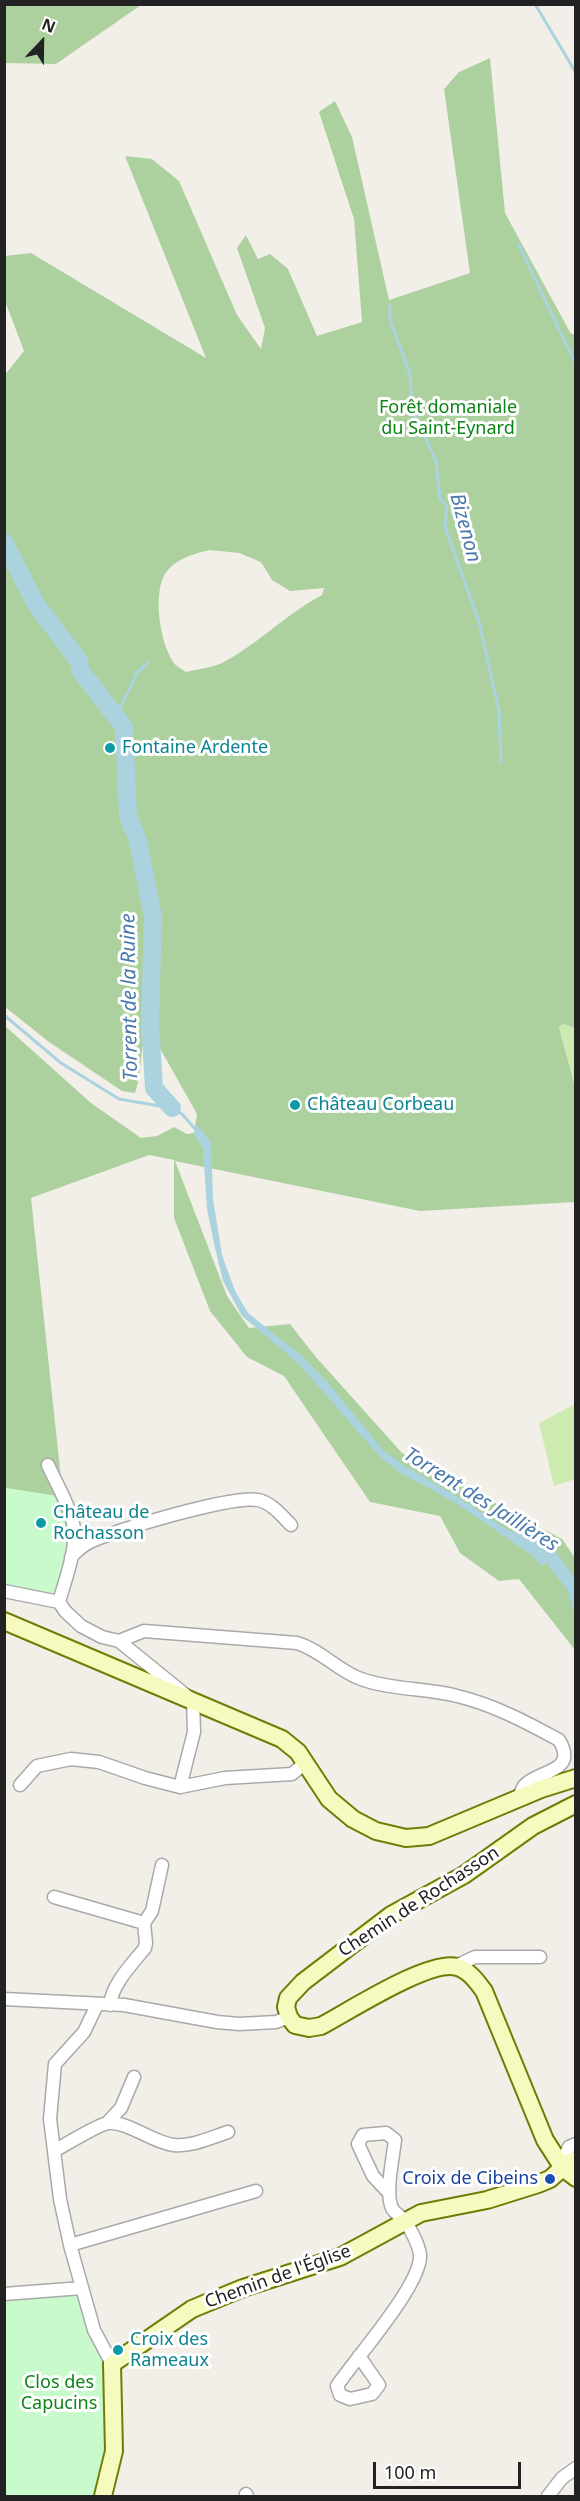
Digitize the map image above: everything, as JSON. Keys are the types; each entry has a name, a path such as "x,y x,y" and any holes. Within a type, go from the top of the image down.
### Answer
{"street":[{"path":"48,1465 72,1521 74,1531 59,1602"},
{"path":"70,1557 87,1544 110,1534 242,1500 260,1500 268,1504 291,1525"},
{"path":"4,1591 59,1602 81,1626 102,1637 119,1641 193,1701 194,1732 180,1787"},
{"path":"4,1621 282,1739 298,1752 329,1799 353,1819 376,1831 406,1838 429,1836 576,1778"},
{"path":"119,1641 144,1631 297,1643 307,1646 359,1678 402,1689 459,1696 496,1710 559,1740 564,1750 563,1759 557,1768 525,1785 518,1799"},
{"path":"20,1785 37,1766 71,1759 99,1762 180,1787 225,1778 292,1774 305,1763"},
{"name":"Chemin de Rochasson","path":"289,2017 286,2007 288,1998 303,1982 365,1933 391,1915 464,1875 532,1826 576,1804"},
{"path":"110,2005 118,1985 145,1948 144,1923 152,1911 162,1865"},
{"path":"54,1897 144,1923"},
{"path":"4,1999 149,2008 217,2022 239,2024 276,2022 289,2017 295,2025 309,2028 321,2026 415,1976 446,1966 456,1966 475,1957 540,1957"},
{"path":"456,1966 472,1976 484,1991 545,2140 569,2168"},
{"path":"96,2005 84,2032 55,2064 50,2119 60,2199 70,2245 94,2330 112,2364 114,2451 103,2496"},
{"path":"54,2151 107,2123 121,2108 134,2077"},
{"path":"107,2123 176,2145 189,2144 228,2132"},
{"path":"359,2356 401,2299 416,2273 420,2254 405,2221 392,2210 388,2192 395,2140 386,2133 363,2135 358,2144 374,2176 388,2192"},
{"path":"569,2168 569,2147 576,2144"},
{"name":"Chemin de l'Église","path":"112,2364 192,2309 243,2288 340,2257 421,2213 487,2200 538,2184 569,2168"},
{"path":"70,2245 256,2191"},
{"path":"4,2294 82,2288"},
{"path":"548,2496 562,2478 576,2468"}],"green space":[{"path":"4,5 141,5 56,64 5,63"},
{"name":"Forêt domaniale du Saint-Eynard","path":"490,58 505,213 571,334 575,334 575,1028 563,1024 559,1027 575,1087 575,1202 420,1211 175,1161 227,1296 249,1328 290,1324 315,1356 402,1453 562,1539 575,1558 575,1650 519,1579 499,1581 460,1553 440,1516 370,1502 284,1376 247,1357 210,1311 174,1218 174,1160 149,1155 31,1198 63,1497 5,1488 4,1025 91,1103 141,1138 157,1136 174,1127 187,1134 194,1133 197,1114 157,1043 155,1016 145,1036 135,1093 122,1091 49,1042 5,1007 4,376 24,351 5,301 5,256 31,253 206,358 125,156 152,159 179,181 237,315 261,349 265,328 237,248 246,235 258,259 270,254 288,269 317,336 362,322 354,219 319,112 335,101 352,137 389,300 470,273 444,89 459,72","holes":["210,550 239,553 261,562 272,580 290,591 324,588 322,595 222,663 186,672 173,662 164,642 159,608 163,578 177,562 197,554"]},
{"path":"562,1024 575,1028 575,1087 559,1026"},
{"path":"575,1404 575,1479 554,1486 539,1423"},
{"path":"5,1488 63,1497 72,1521 59,1602 5,1591"},
{"name":"Clos des Capucins","path":"82,2288 112,2364 103,2496 5,2496 5,2294"}],"water":[{"path":"196,1124 211,1142 213,1199 222,1255 235,1291 248,1313 302,1356 330,1385 383,1450 510,1531 539,1538 550,1544 575,1578 575,1618 568,1591 547,1563 542,1566 532,1555 454,1502 401,1473 381,1458 299,1364 242,1316 223,1281 215,1248 207,1209 203,1149 194,1134"}],"waterway":[{"path":"535,4 576,73"},
{"path":"519,245 576,365"},
{"name":"Bizenon","path":"390,305 390,320 410,374 412,409 436,461 440,499 447,506 445,527 479,622 499,711 501,762"},
{"name":"Torrent de la Ruine","path":"4,542 37,606 79,661 80,670 124,727 128,815 138,841 153,917 150,1022 154,1088 172,1108"},
{"path":"117,716 137,672 149,662"},
{"name":"Torrent de la Ruine","path":"4,1015 61,1063 119,1099 172,1108 182,1114 196,1130"}],"place":[{"name":"Fontaine Ardente","path":"110,748"},
{"name":"Château Corbeau","path":"295,1105"},
{"name":"Château de Rochasson","path":"41,1523"},
{"name":"Croix de Cibeins","path":"550,2179"},
{"name":"Croix des Rameaux","path":"118,2350"}],"water label":[{"name":"Torrent des Jaillières","path":"481,1500"}]}
